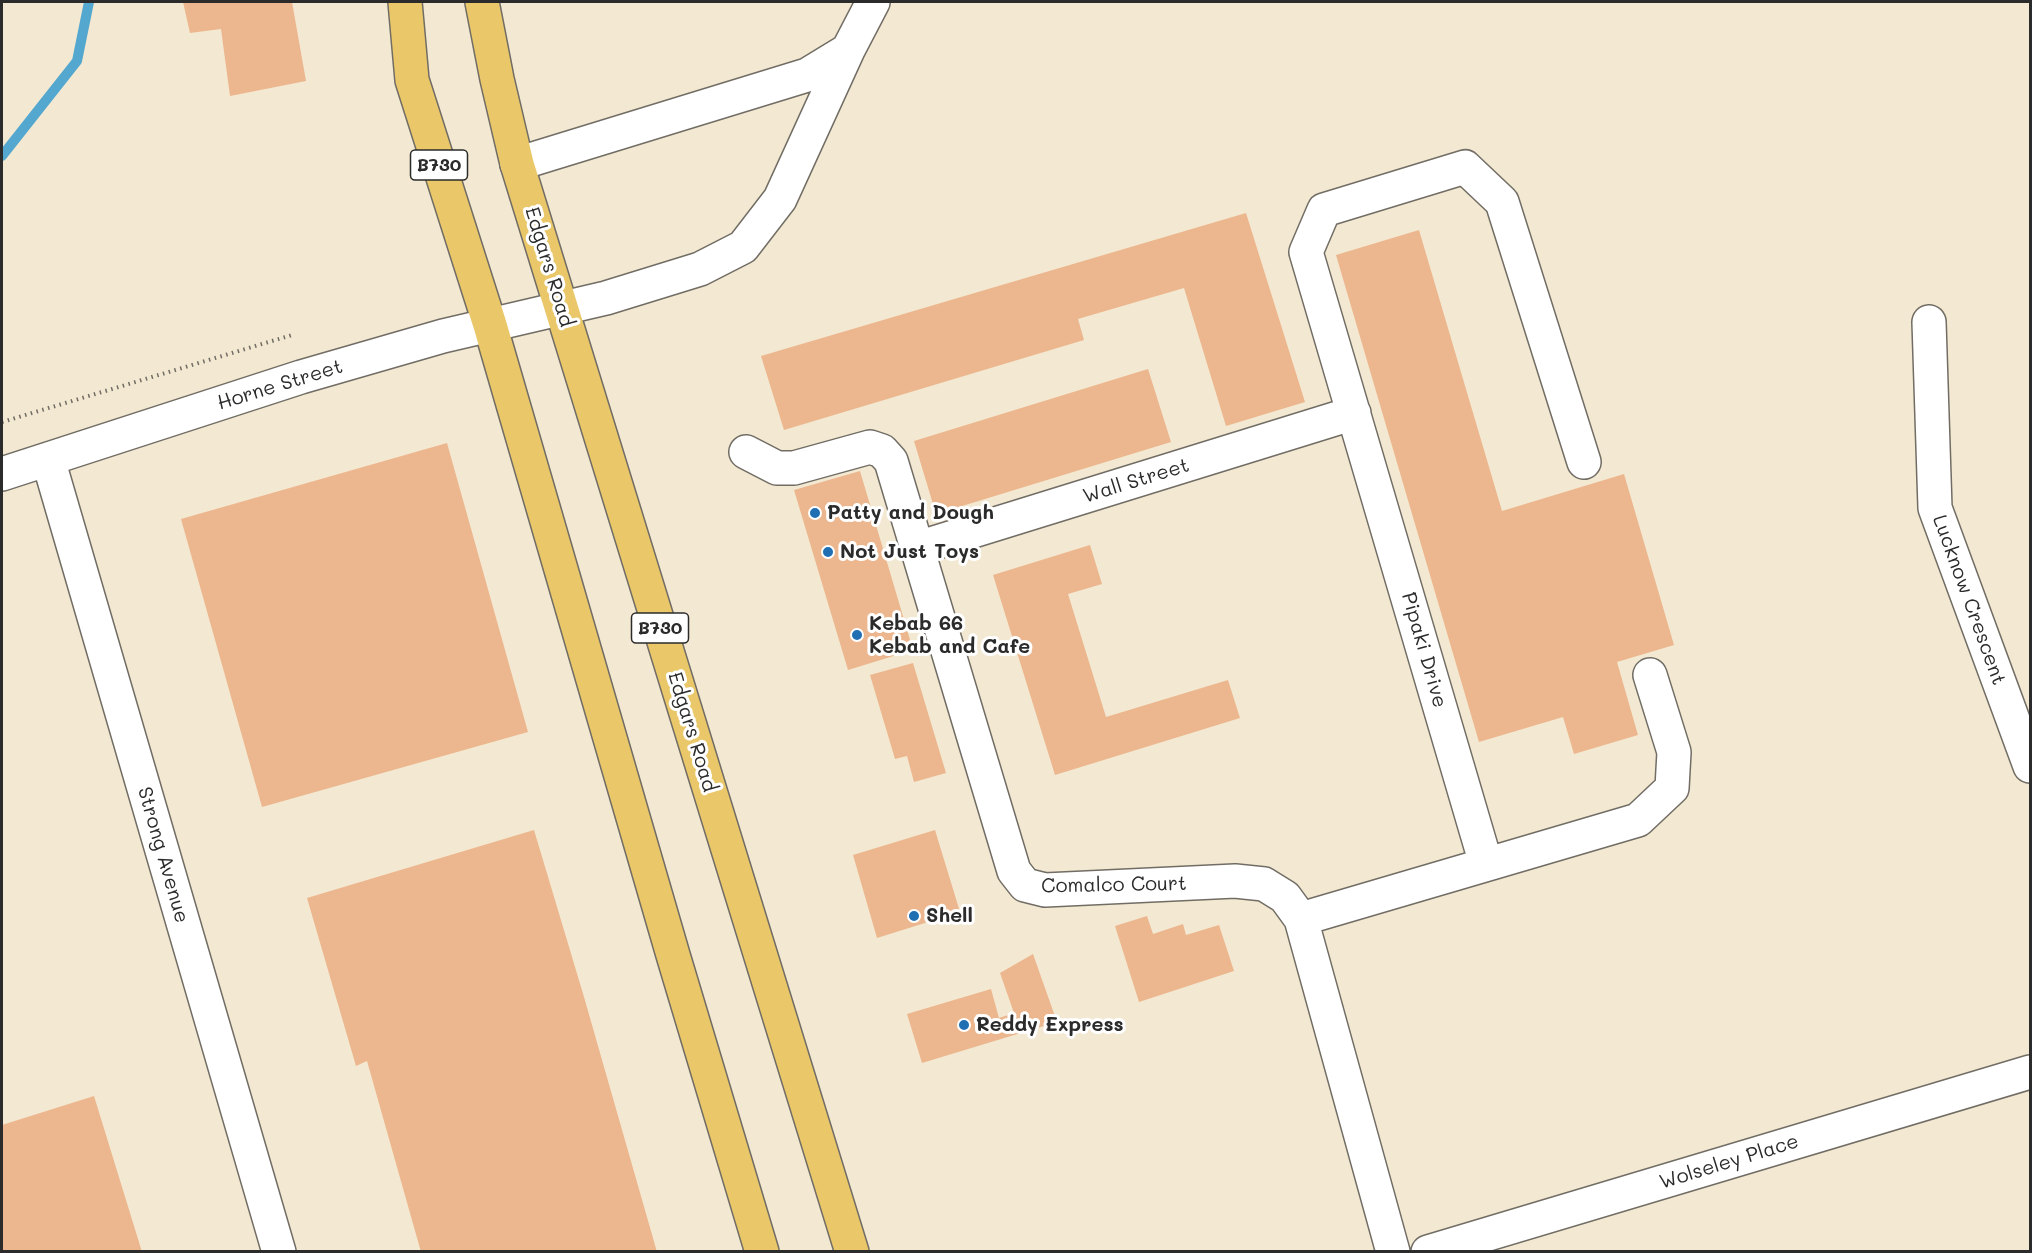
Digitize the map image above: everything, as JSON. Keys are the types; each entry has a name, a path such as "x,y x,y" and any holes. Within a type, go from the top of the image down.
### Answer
{"main road":[{"name":"B730","path":"405,2 412,80 490,325 673,955 762,1251"},
{"name":"Edgars Road","path":"482,2 517,164 852,1251"}],"street":[{"name":"Horne Street","path":"2,474 301,377 443,336 606,298 700,269 743,247 780,199 848,50 873,2"},
{"path":"517,164 807,75 848,50"},
{"name":"Pipaki Drive","path":"1486,864 1306,252 1324,210 1465,167 1502,202 1584,462"},
{"name":"Lucknow Crescent","path":"1929,322 1935,508 2031,766"},
{"name":"Wall Street","path":"918,548 1354,413"},
{"name":"Comalco Court","path":"746,452 777,468 794,468 870,447 882,451 891,461 1014,871 1025,885 1046,890 1235,881 1263,884 1285,897 1301,919 1393,1251"},
{"name":"Strong Avenue","path":"48,459 279,1251"},
{"path":"1301,919 1638,820 1672,788 1674,752 1650,675"},
{"name":"Wolseley Place","path":"1428,1251 2031,1072"}],"path":[{"path":"2,422 292,335"}],"building":[{"path":"183,2 292,2 306,81 230,96 221,29 190,33"},
{"path":"1246,213 1305,402 1226,426 1184,288 1078,319 1084,340 784,430 761,356"},
{"path":"1419,230 1502,511 1624,474 1674,645 1617,662 1638,735 1574,754 1563,717 1479,742 1336,255"},
{"path":"1148,369 1171,442 936,514 914,441"},
{"path":"447,443 528,732 262,807 181,519"},
{"path":"860,471 913,650 848,670 794,490"},
{"path":"1090,545 1102,584 1068,594 1106,717 1228,680 1240,718 1055,775 993,575"},
{"path":"913,663 946,773 914,782 907,756 895,759 870,675"},
{"path":"534,830 657,1252 421,1252 367,1061 356,1066 307,898"},
{"path":"935,830 960,912 877,938 853,855"},
{"path":"1147,916 1153,934 1183,924 1186,935 1219,925 1234,971 1139,1002 1115,926"},
{"name":"Reddy Express","path":"1033,954 1057,1022 922,1063 907,1014 991,989 999,1018 1014,1013 1000,973"},
{"path":"94,1096 142,1252 2,1252 2,1125"}],"waterway":[{"path":"2,156 77,61 89,2"}],"place":[{"name":"Patty and Dough","path":"815,513"},
{"name":"Not Just Toys","path":"828,552"},
{"name":"Kebab 66 Kebab and Cafe","path":"857,635"},
{"name":"Shell","path":"914,916"},
{"name":"Reddy Express","path":"964,1025"}]}
